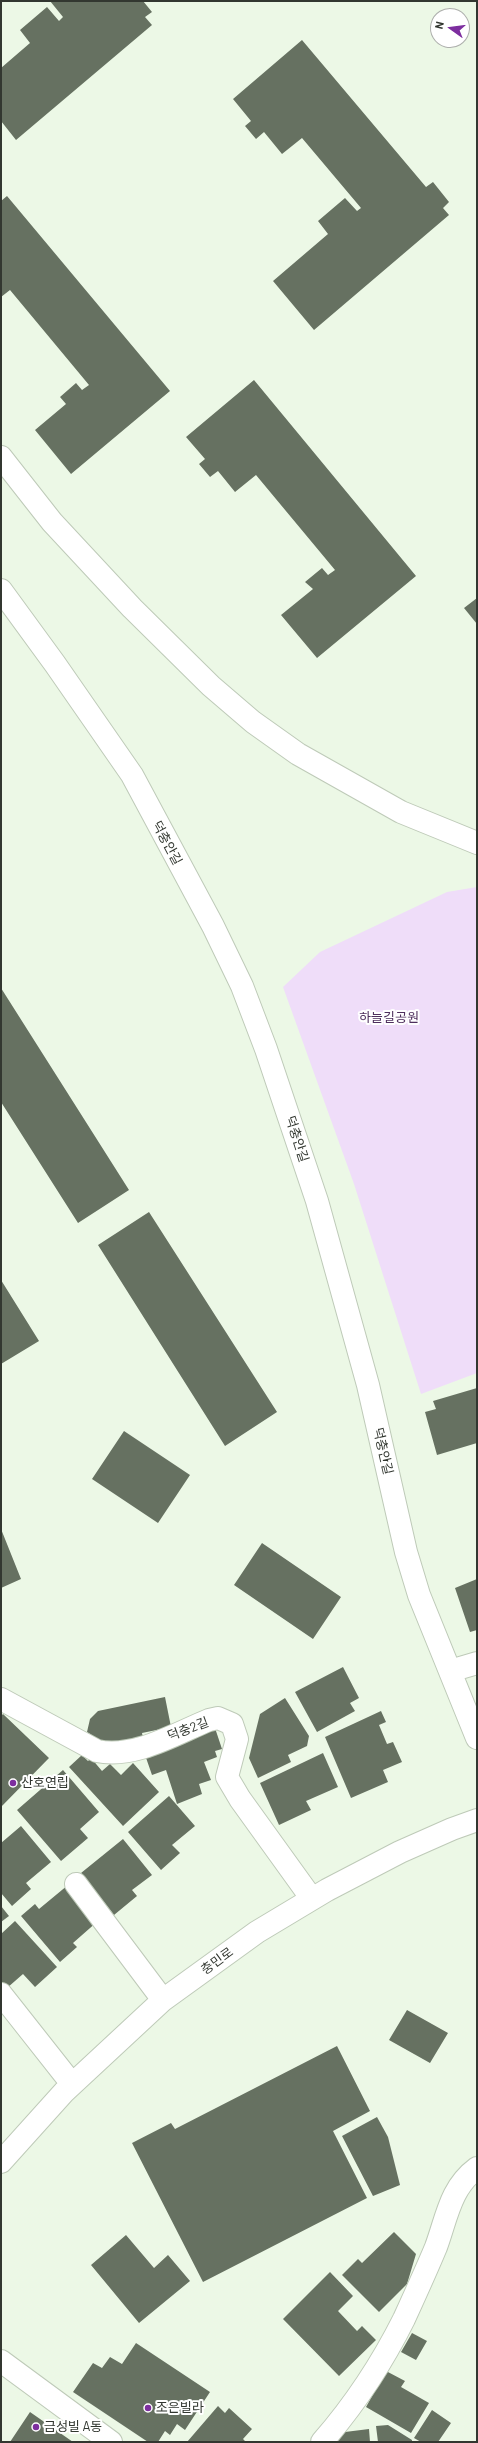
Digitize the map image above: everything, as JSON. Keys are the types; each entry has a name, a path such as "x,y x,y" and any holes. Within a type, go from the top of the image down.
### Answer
{"street":[{"path":"1,457 52,522 132,608 211,686 253,722 298,754 401,812 477,843"},
{"name":"덕충안길","path":"1,590 56,664 132,775 213,926 242,986 269,1056 317,1201 368,1385 406,1552 419,1595 477,1738"},
{"path":"450,1672 477,1663"},
{"name":"덕충2길","path":"1,1699 96,1751 108,1754 135,1750 209,1720 218,1718 232,1724 237,1738 227,1777 231,1786 312,1899"},
{"name":"충민로","path":"1,2162 72,2084 163,2000 257,1932 312,1899 400,1852 452,1829 477,1820"},
{"path":"76,1884 163,2000"},
{"path":"1,1994 72,2084"},
{"path":"322,2442 350,2410 378,2366 426,2270 452,2197 466,2178 477,2168"},
{"path":"1,2361 111,2442"}],"green space":[{"name":"하늘길공원","path":"477,887 477,1373 421,1394 354,1184 283,987 320,952 447,892"}],"building":[{"path":"50,1 143,1 152,12 145,17 152,25 16,140 1,121 1,68 30,43 20,30 47,7 59,21 63,17"},
{"path":"302,40 426,187 433,182 449,202 443,208 449,215 314,330 273,281 328,234 318,221 345,198 357,211 361,208 302,138 282,154 264,132 256,139 245,126 251,121 233,99"},
{"path":"7,196 170,391 71,474 35,430 66,404 60,397 76,383 82,390 89,385 10,290 1,297 1,201"},
{"path":"254,380 416,576 317,658 281,615 313,589 305,582 322,568 328,575 335,570 256,475 235,492 218,471 210,477 199,464 205,459 186,437"},
{"path":"477,598 477,624 464,608"},
{"path":"1,988 129,1190 78,1223 1,1102"},
{"path":"149,1212 277,1412 225,1446 98,1245"},
{"path":"1,1280 39,1341 1,1364"},
{"path":"477,1388 477,1443 437,1455 425,1412 436,1409 433,1401"},
{"path":"124,1431 190,1475 158,1523 92,1479"},
{"path":"1,1529 21,1579 1,1588"},
{"path":"262,1543 341,1597 313,1639 234,1585"},
{"path":"477,1579 477,1630 470,1632 455,1588"},
{"path":"343,1667 359,1698 350,1703 355,1711 317,1732 295,1692"},
{"path":"165,1697 171,1727 142,1733 143,1738 107,1745 87,1732 90,1719 98,1711"},
{"path":"285,1698 309,1736 307,1746 288,1755 291,1762 258,1778 249,1758 260,1714"},
{"path":"381,1711 386,1722 379,1725 387,1744 393,1742 402,1762 383,1770 388,1782 351,1798 325,1737"},
{"name":"산호연립","path":"3,1714 49,1758 1,1807 1,1716"},
{"path":"215,1728 222,1749 215,1751 217,1757 204,1762 211,1780 199,1784 202,1794 177,1804 166,1770 152,1775 144,1752"},
{"path":"323,1753 338,1787 306,1801 311,1810 279,1825 260,1783"},
{"path":"82,1755 88,1761 91,1758 102,1771 110,1764 121,1775 133,1763 159,1792 123,1826 69,1767"},
{"path":"63,1770 99,1812 80,1829 88,1838 61,1861 17,1810"},
{"path":"169,1796 195,1826 172,1845 180,1853 161,1870 128,1832"},
{"path":"21,1826 51,1862 26,1883 31,1889 12,1906 1,1893 1,1843"},
{"path":"123,1839 152,1875 132,1890 137,1896 114,1915 81,1873"},
{"path":"68,1885 98,1921 73,1943 77,1947 60,1962 21,1916 35,1904 39,1909"},
{"path":"1,1906 9,1916 1,1922"},
{"path":"15,1921 57,1967 35,1987 23,1974 7,1988 1,1981 1,1934"},
{"path":"407,2010 448,2033 430,2063 389,2040"},
{"path":"337,2046 370,2111 333,2131 367,2198 203,2282 132,2143 171,2123 175,2129"},
{"path":"377,2117 388,2137 400,2185 373,2196 342,2136"},
{"path":"394,2232 416,2254 407,2284 379,2312 342,2275 358,2259 362,2263"},
{"path":"126,2235 154,2268 168,2255 190,2281 139,2323 91,2265"},
{"path":"330,2272 353,2296 338,2311 357,2331 362,2326 376,2340 339,2376 283,2319"},
{"path":"412,2333 427,2341 416,2360 401,2352"},
{"name":"조은빌라","path":"136,2343 210,2392 185,2430 177,2424 170,2435 165,2431 158,2442 148,2442 73,2392 93,2363 102,2368 110,2357 122,2364"},
{"path":"386,2371 405,2381 401,2387 429,2403 411,2433 366,2407"},
{"path":"218,2406 225,2413 229,2408 252,2429 243,2439 246,2442 187,2442"},
{"path":"432,2410 451,2423 438,2442 421,2442 414,2438"},
{"name":"금성빌 A동","path":"30,2412 73,2442 10,2442"},
{"path":"388,2425 412,2440 412,2442 378,2442 376,2426"},
{"path":"369,2429 370,2442 338,2442 337,2433"}],"place":[{"name":"산호연립","path":"13,1783"},
{"name":"조은빌라","path":"148,2408"},
{"name":"금성빌 A동","path":"36,2427"}]}
